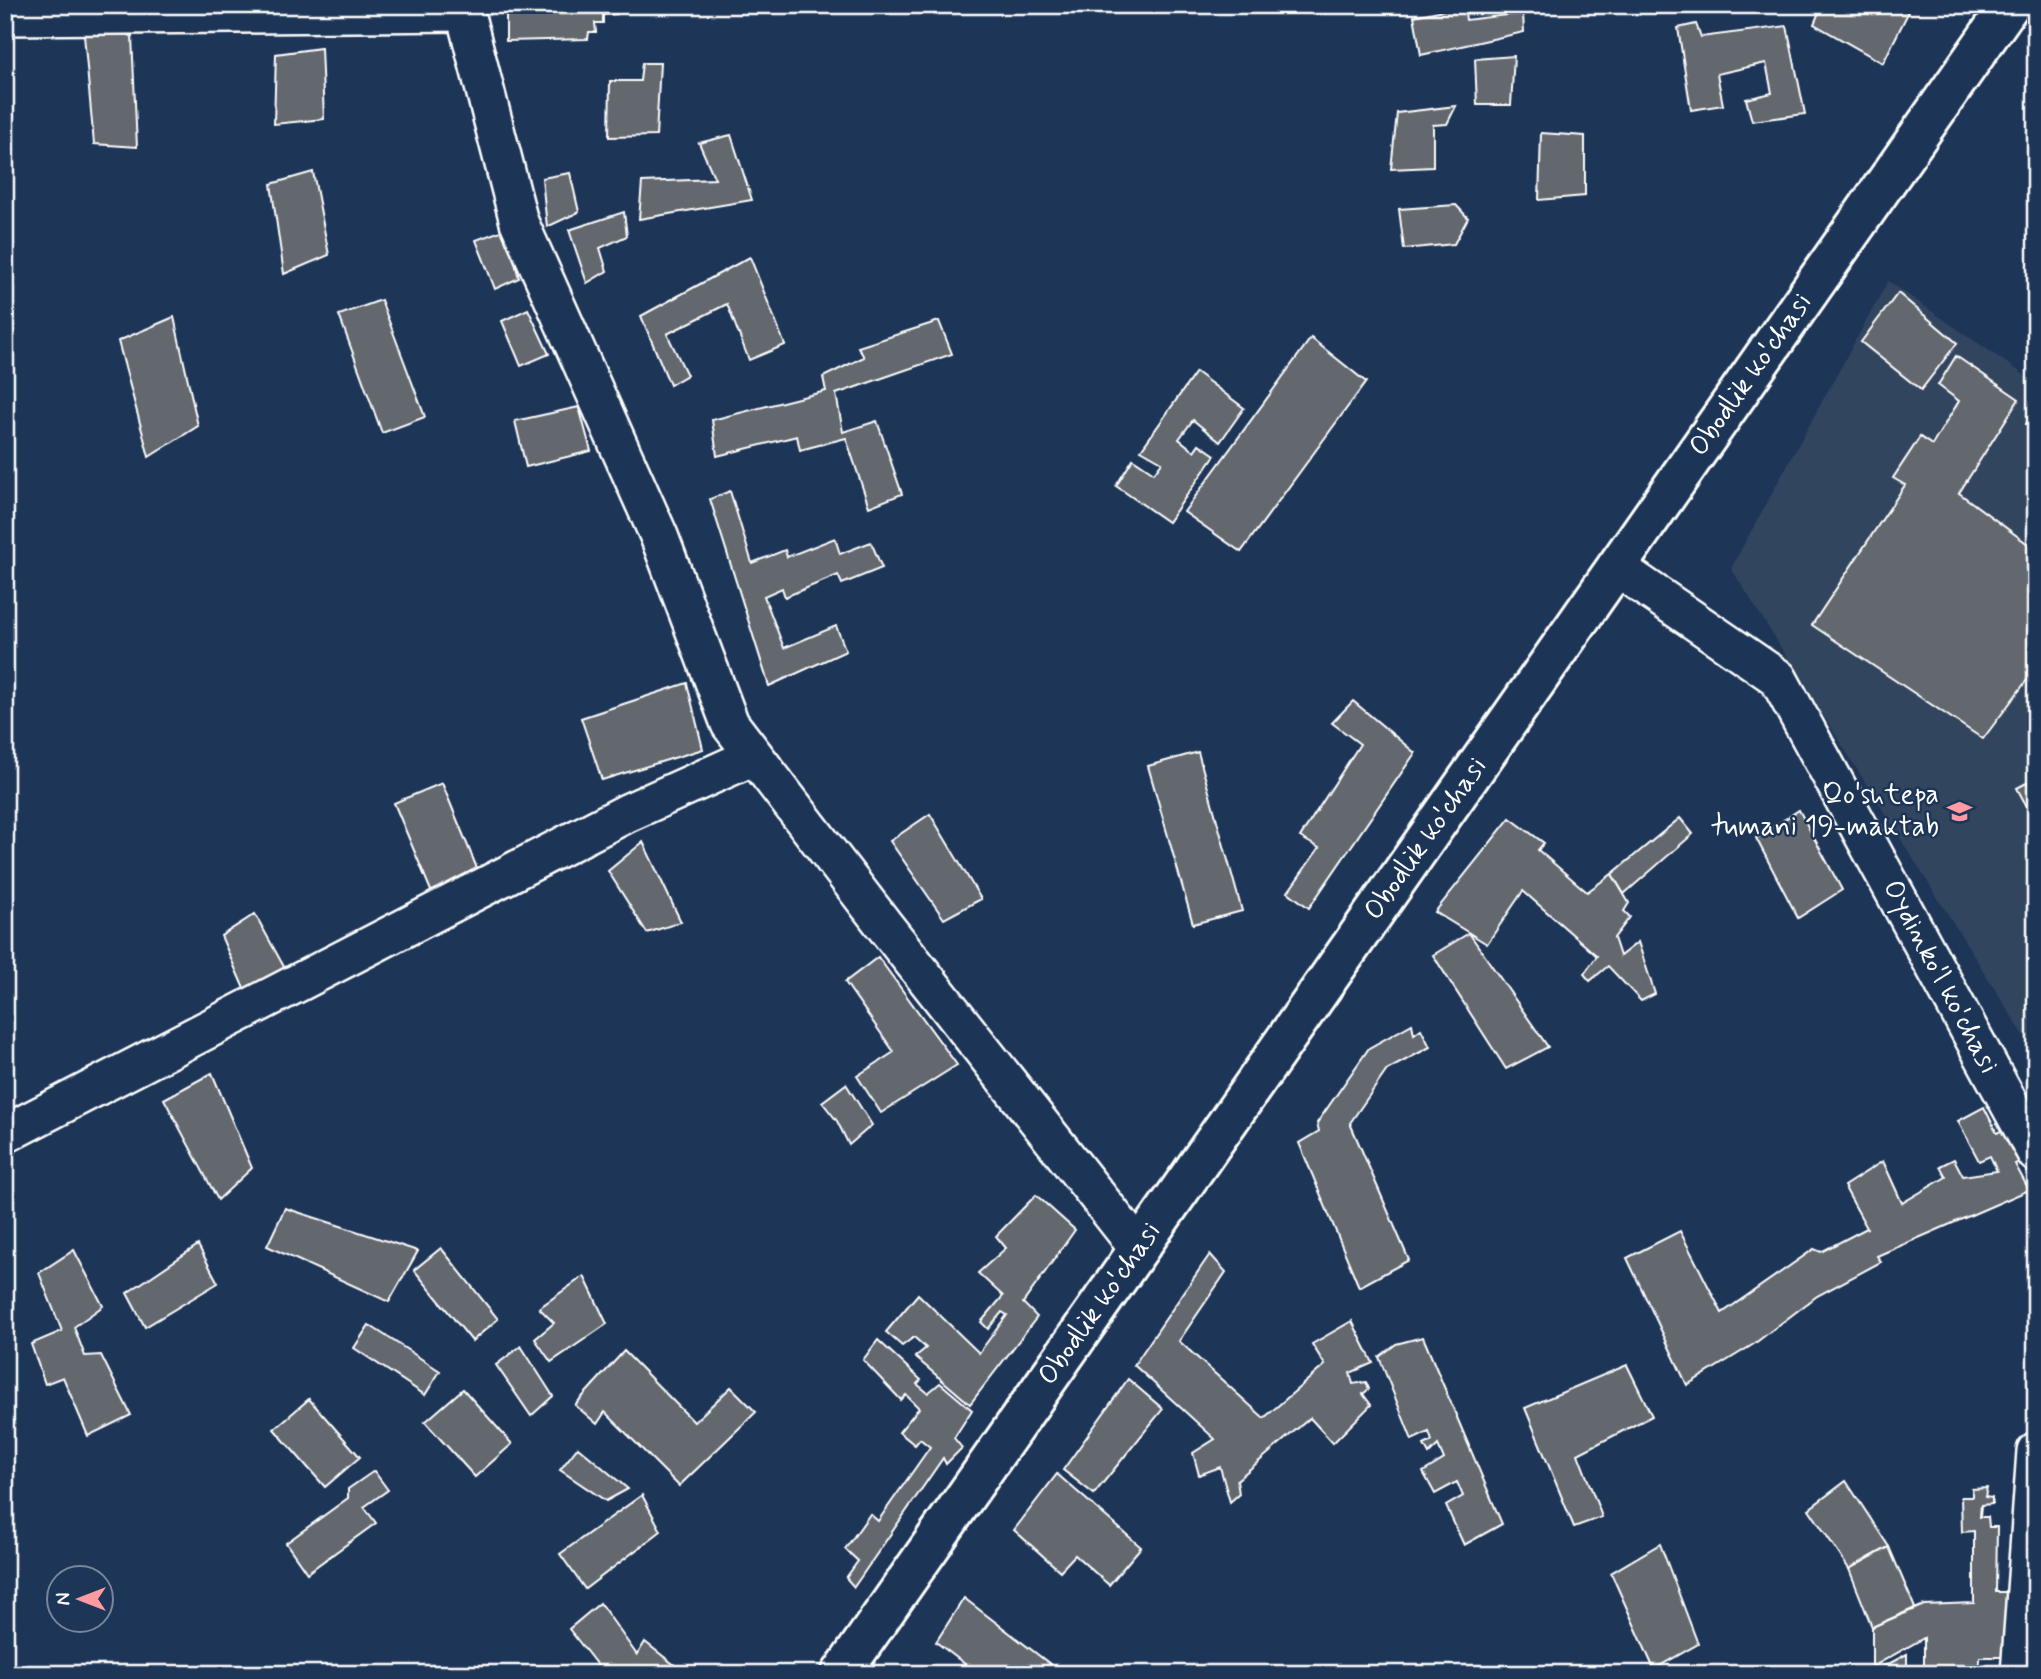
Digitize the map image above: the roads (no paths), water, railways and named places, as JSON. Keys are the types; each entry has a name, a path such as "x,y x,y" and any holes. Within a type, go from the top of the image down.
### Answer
{"street":[{"name":"Obodlik ko'chasi","path":"841,1674 2010,5"},
{"path":"5,16 464,9 519,222 659,536 730,724 884,925 1139,1248"},
{"name":"Oydinko'l ko'chasi","path":"1616,567 1778,678 2036,1153"},
{"path":"8,1130 627,813 754,756"},
{"path":"2020,1674 2036,1451"}],"place":[{"name":"Qo'shtepa tumani 19-maktab","path":"1959,811"}]}
